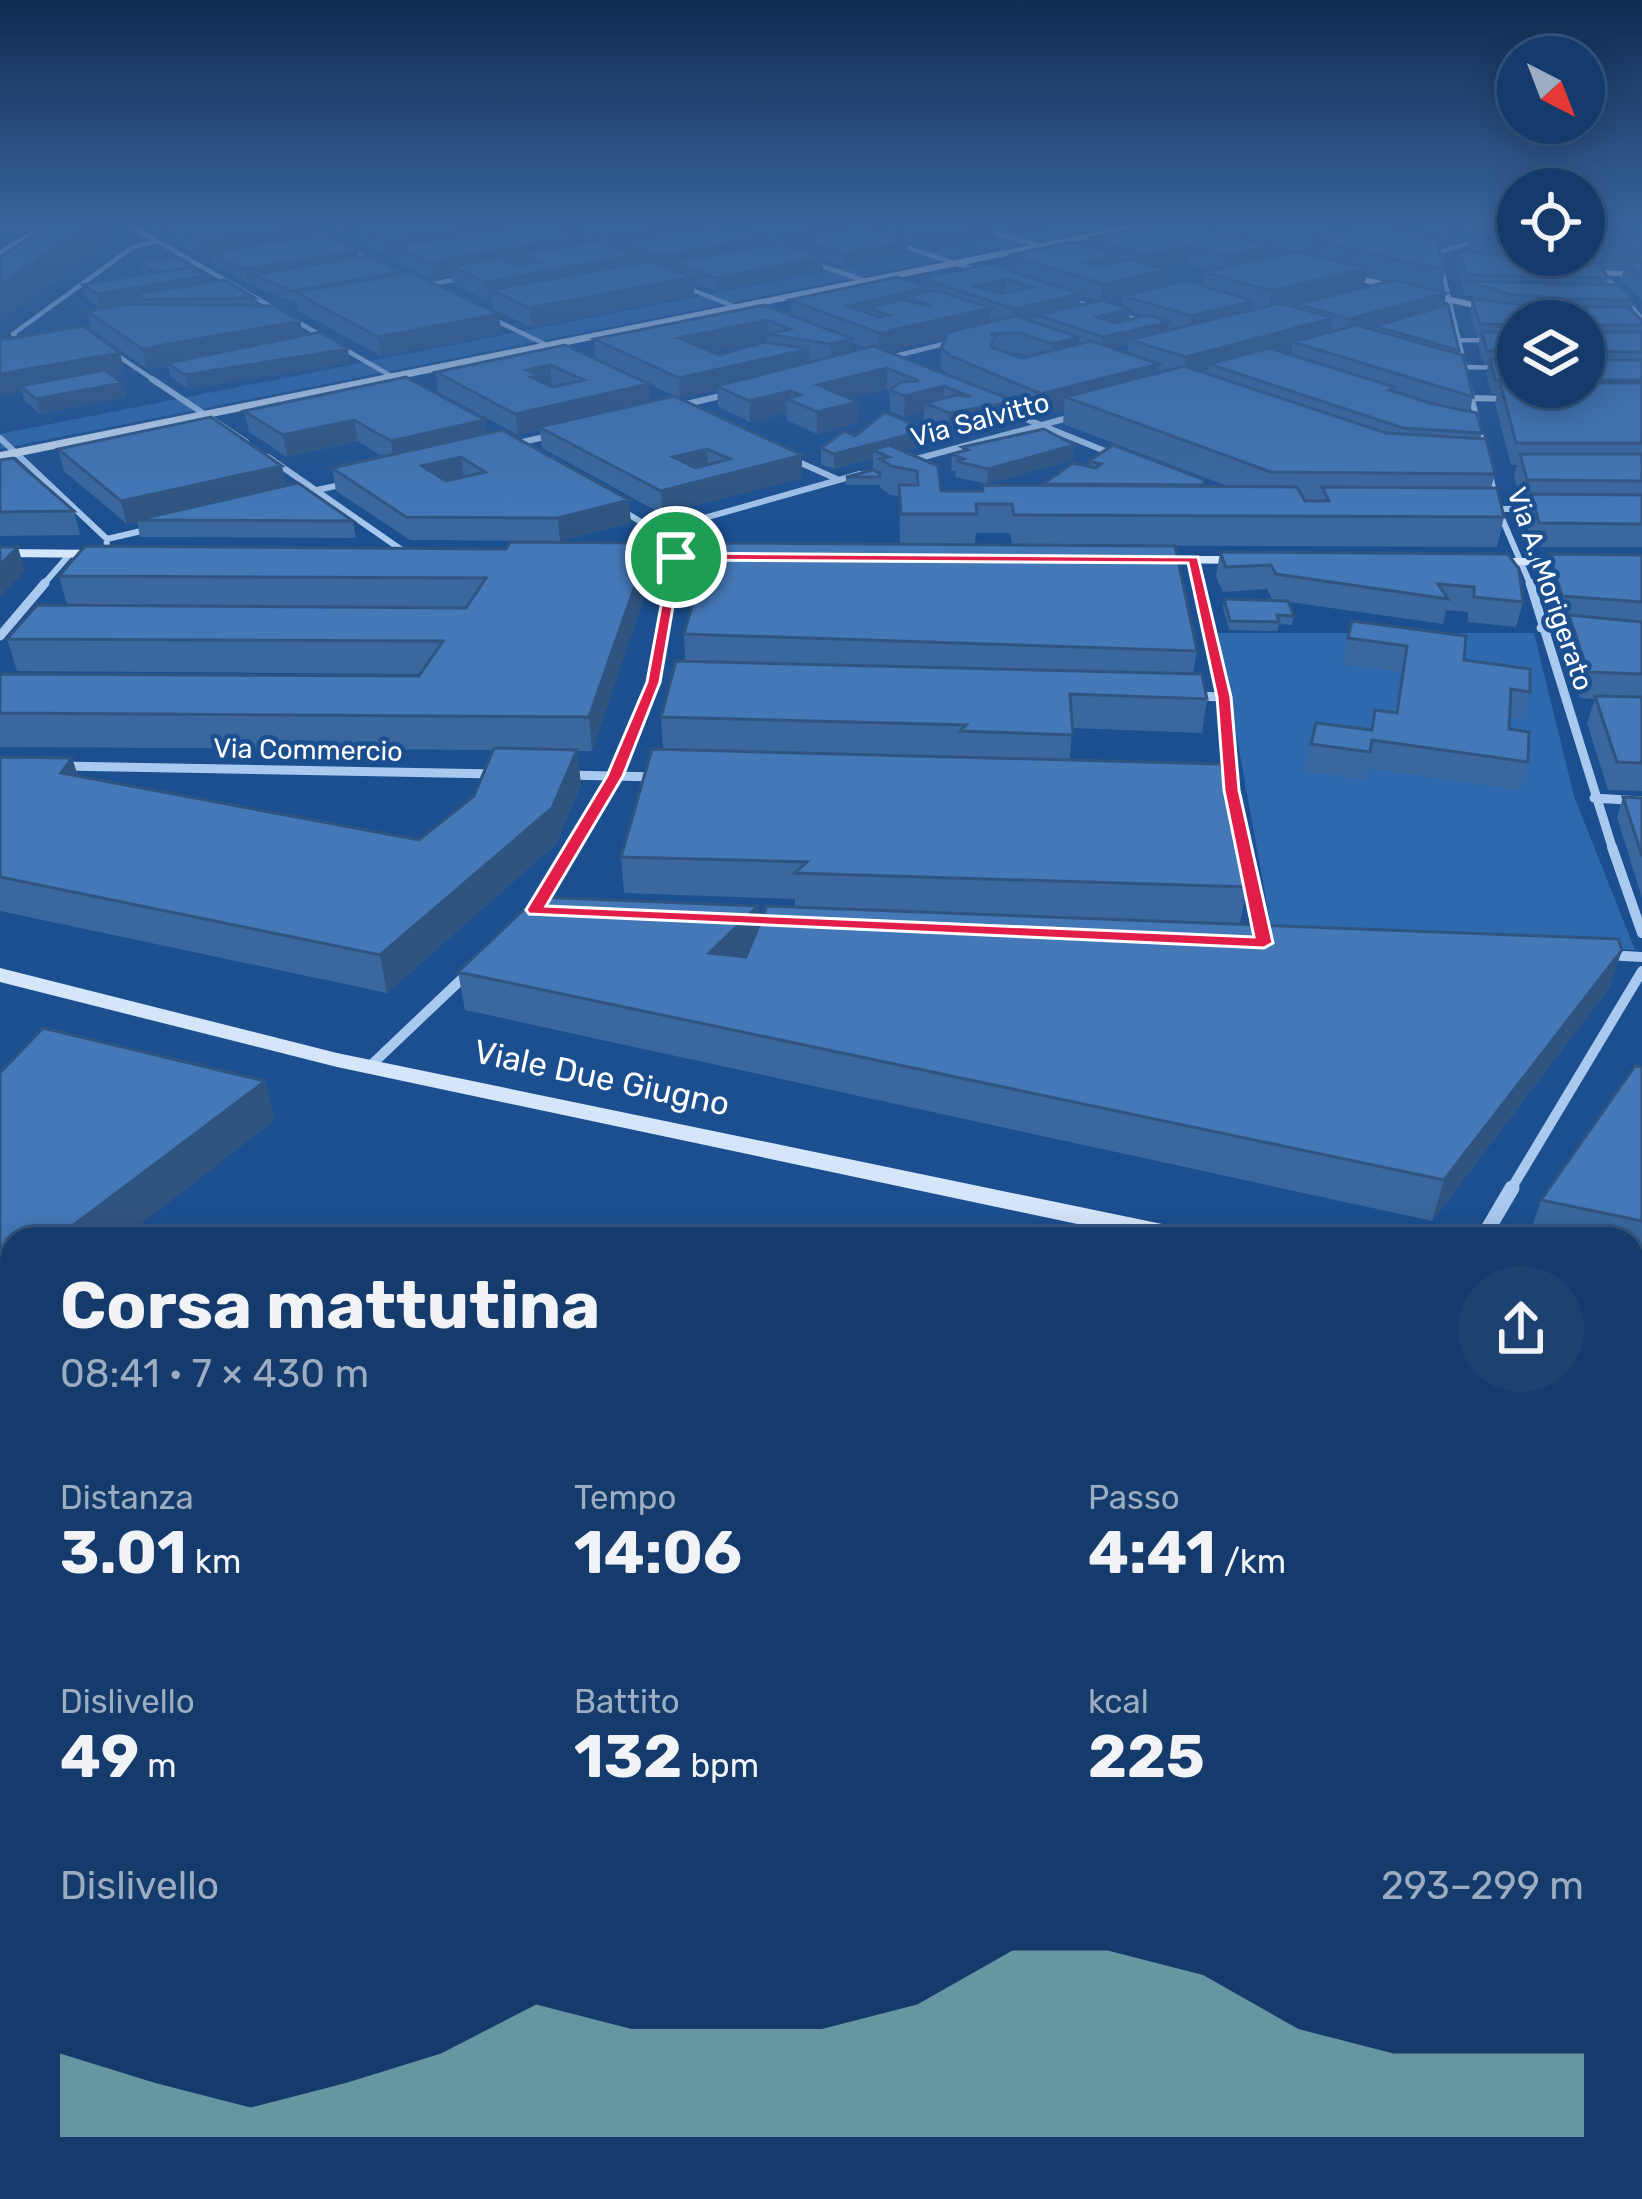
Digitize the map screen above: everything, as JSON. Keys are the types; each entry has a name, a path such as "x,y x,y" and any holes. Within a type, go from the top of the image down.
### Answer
{"street":[{"path":"13,352 26,349 13,334 26,325"},
{"path":"302,325 413,388"},
{"path":"505,325 570,356"},
{"path":"0,456 654,325"},
{"path":"1153,325 1192,336 1173,340"},
{"name":"Via A. Morigerato","path":"1455,325 1498,509 1523,561 1594,798 1642,933"},
{"path":"90,338 410,555"},
{"path":"895,369 874,361 963,339"},
{"path":"1458,340 1497,341"},
{"path":"1442,362 1497,368"},
{"path":"696,416 676,407 742,392"},
{"path":"1472,398 1497,399"},
{"path":"1000,409 1123,458"},
{"name":"Via Salvitto","path":"889,466 1082,414"},
{"path":"1458,422 1479,429"},
{"path":"488,450 572,431"},
{"path":"490,434 528,456"},
{"path":"0,438 106,546 129,554"},
{"path":"778,453 840,480"},
{"path":"1464,460 1486,461"},
{"name":"Via Salvitto","path":"658,531 873,471"},
{"path":"293,496 359,480"},
{"path":"602,499 699,557"},
{"path":"1475,509 1560,510"},
{"path":"0,554 70,554 154,528"},
{"path":"0,636 70,554"},
{"path":"387,555 432,555"},
{"path":"609,556 746,557"},
{"path":"518,926 535,910 615,776 653,682 676,557"},
{"path":"1123,559 1264,560"},
{"path":"1193,559 1224,697 1232,790 1264,943"},
{"path":"1476,561 1642,562"},
{"path":"1541,628 1602,633"},
{"path":"653,682 677,683"},
{"path":"1176,696 1224,697"},
{"path":"1568,710 1586,710"},
{"name":"Via Commercio","path":"47,766 520,775"},
{"path":"544,775 662,777"},
{"path":"1208,790 1232,790"},
{"path":"1594,798 1642,801"},
{"path":"535,910 558,911"},
{"path":"1240,942 1288,944"},
{"path":"1595,955 1642,957"},
{"path":"369,1066 485,957"},
{"path":"1489,1227 1642,971"},
{"name":"Viale Due Giugno","path":"0,975 369,1066 1134,1227"}],"shaded area":[{"path":"556,325 622,325 0,449 0,434"},
{"path":"1218,633 1534,633 1574,796 1635,950 1273,938"}],"building":[{"path":"107,325 280,325 142,349"},
{"path":"355,325 443,325 378,337"},
{"path":"666,325 745,325 679,338 719,355 765,342 809,349 679,378 594,339"},
{"path":"779,325 815,325 853,339 831,344 766,334 790,329"},
{"path":"856,325 917,325 879,333"},
{"path":"978,325 1041,325 1079,337 1053,344 1021,333 990,334 995,335 991,347 1022,358 1091,341 1159,364 1041,394 951,356 941,348 948,332"},
{"path":"1066,325 1157,325 1103,337"},
{"path":"1192,325 1308,325 1186,357 1129,340"},
{"path":"1356,325 1463,355 1473,397 1293,342"},
{"path":"1453,325 1459,350 1374,326"},
{"path":"83,326 120,353 0,374 0,340"},
{"path":"320,332 348,349 185,375 167,363"},
{"path":"1482,332 1497,332 1497,351 1487,351"},
{"path":"1605,332 1642,332 1642,352 1605,351"},
{"path":"565,345 649,384 515,414 436,372","holes":["550,365 584,380 553,387 527,370"]},
{"path":"873,346 1015,401 949,413 925,403 957,395 971,397 944,386 905,396 890,390 901,382 919,381 887,368 818,385 858,402 817,412 787,399 800,395 790,391 749,401 717,386"},
{"path":"1269,348 1395,387 1389,390 1430,403 1477,413 1482,433 1403,428 1209,364"},
{"path":"1605,360 1642,360 1642,380 1605,380"},
{"path":"1184,366 1386,433 1486,439 1495,474 1271,472 1065,397"},
{"path":"105,370 122,383 36,399 20,386"},
{"path":"406,377 485,420 391,441 354,420 283,435 244,411"},
{"path":"1605,383 1642,383 1642,443 1516,443 1507,408 1605,408"},
{"path":"674,396 802,455 661,491 539,427","holes":["707,449 730,459 696,468 673,457"]},
{"path":"885,412 927,430 834,454 821,448 844,431 855,436"},
{"path":"211,417 282,466 121,501 58,449"},
{"path":"1044,429 1074,445 988,469 956,461 964,459 952,454 968,450 962,447"},
{"path":"502,430 629,500 558,518 406,517 332,468","holes":["461,457 485,472 446,481 422,466"]},
{"path":"889,445 938,466 941,491 983,491 982,485 1297,487 1305,501 1329,501 1322,487 1497,488 1504,517 1014,515 1012,504 976,504 977,514 901,514 899,485 918,485 917,471 891,466 880,459 889,457 873,450"},
{"path":"1113,445 1205,480 1202,485 1043,484 1073,463 1096,468 1101,464 1089,461"},
{"path":"1520,454 1642,454 1642,481 1527,480"},
{"path":"13,458 74,511 0,512 0,460"},
{"path":"873,470 880,477 846,477"},
{"path":"298,483 353,521 136,520"},
{"path":"1531,494 1642,495 1642,524 1539,523"},
{"path":"510,542 650,543 589,717 0,713 0,674 419,676 443,641 7,639 37,605 466,608 486,578 59,576 85,546 506,549"},
{"path":"710,543 1175,546 1197,651 684,634"},
{"path":"0,547 18,547 0,565"},
{"path":"1220,552 1508,554 1519,569 1523,602 1474,597 1474,587 1438,584 1448,599 1276,574 1271,565 1226,567"},
{"path":"1549,554 1642,555 1642,602 1562,596"},
{"path":"1224,599 1288,601 1294,616 1277,615 1279,622 1230,621"},
{"path":"1569,615 1642,622 1642,674 1588,672"},
{"path":"1352,621 1466,636 1464,660 1530,669 1530,692 1511,689 1509,729 1529,732 1528,762 1372,740 1370,752 1311,744 1316,723 1372,730 1375,710 1397,713 1407,646 1348,638"},
{"path":"676,661 1202,674 1207,699 1070,694 1073,735 960,731 966,725 661,717"},
{"path":"1595,696 1642,697 1642,763 1617,762"},
{"path":"494,748 577,750 552,808 380,955 0,877 0,757 72,758 61,773 419,840 474,796"},
{"path":"652,749 1221,764 1247,887 795,873 807,862 621,857"},
{"path":"1623,797 1642,798 1642,856"},
{"path":"537,897 758,906 709,953 746,957 767,906 1618,939 1622,950 1444,1180 458,972"},
{"path":"43,1028 265,1081 71,1227 0,1227 0,1073"},
{"path":"1635,1066 1642,1067 1642,1221 1541,1200"}],"route":[{"path":"676,557 1193,559 1224,697 1232,790 1264,943 535,910 615,776 653,682 676,557"}]}
